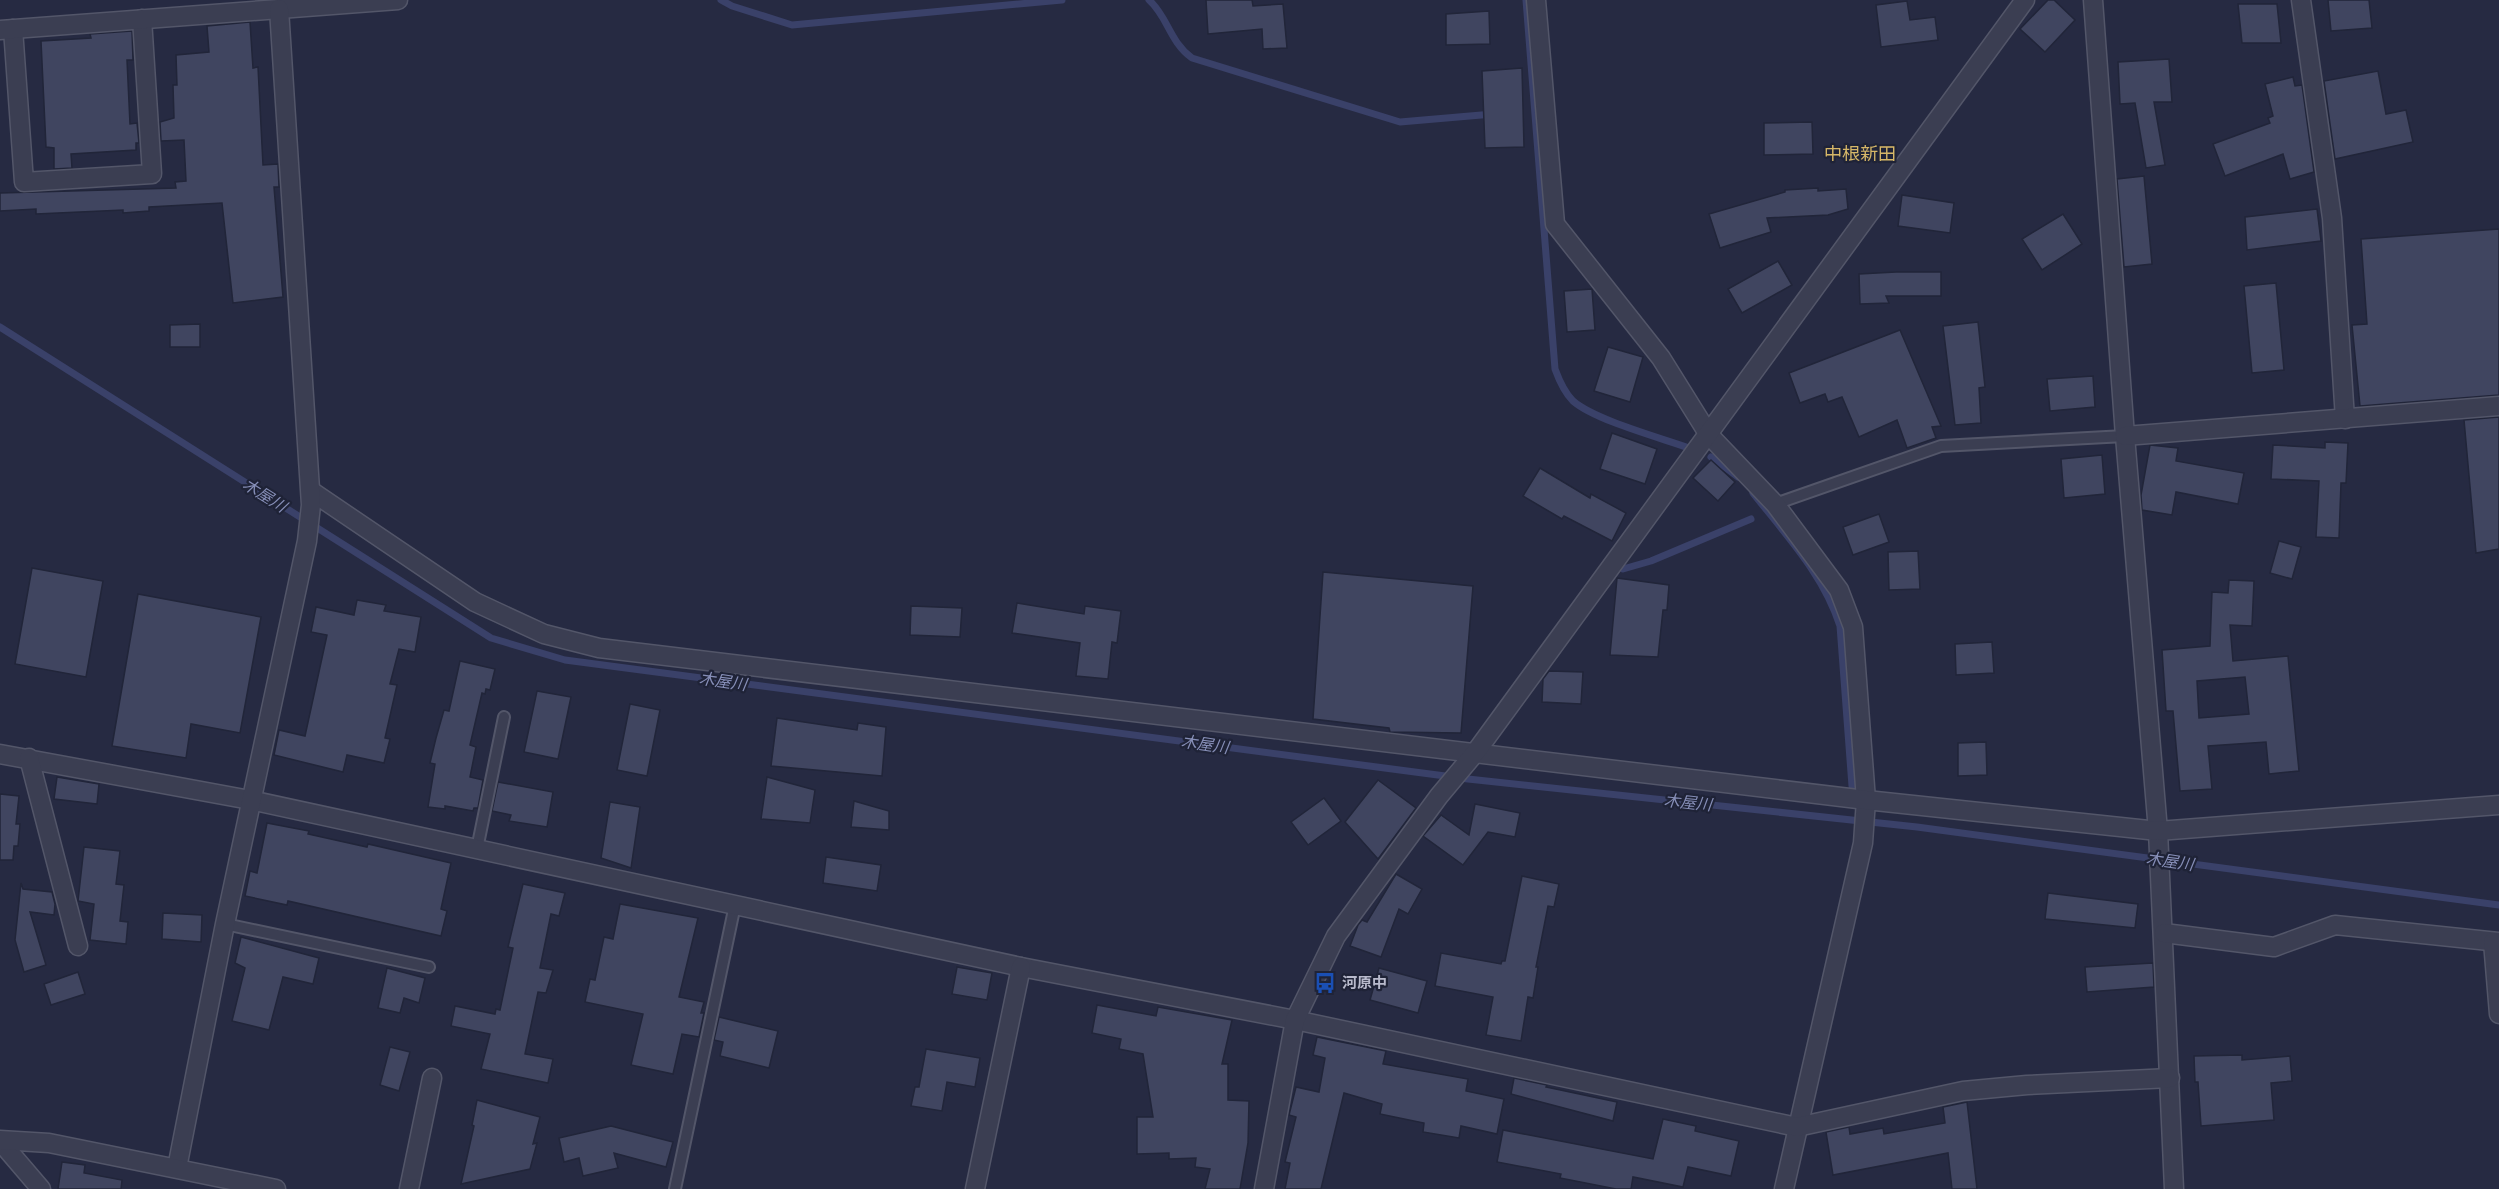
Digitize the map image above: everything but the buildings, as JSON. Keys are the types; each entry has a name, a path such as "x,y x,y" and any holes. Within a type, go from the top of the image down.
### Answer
{"street":[{"path":"142,19 152,174 24,182 7,30 272,6 398,0"},
{"path":"1536,0 1556,224 1661,358 1708,435 1775,504 1839,590 1853,627 1866,800 1863,843 1784,1189"},
{"path":"1264,1189 1295,1020 1336,936 1439,796 1475,753 2025,0"},
{"path":"2093,0 2125,435 2162,886 2174,1189"},
{"path":"2301,0 2332,218 2345,419"},
{"path":"177,1168 250,800 307,542 311,498 272,6"},
{"path":"2125,435 2499,406"},
{"path":"311,498 475,602 544,634 599,648 1866,800 2158,831 2499,805"},
{"path":"0,754 250,800 1021,967 1295,1020 1797,1127 1963,1091 2027,1085 2170,1078"},
{"path":"29,758 78,946"},
{"path":"2164,933 2274,947 2335,925 2496,942 2499,1014"},
{"path":"975,1189 1021,967"},
{"path":"409,1189 432,1078"},
{"path":"0,1140 49,1143 276,1189"},
{"path":"0,1140 41,1189"}],"lane":[{"path":"1775,504 1941,446 2125,435"},
{"path":"477,849 504,717"},
{"path":"675,1189 735,905"},
{"path":"225,924 429,967"}],"waterway":[{"path":"721,0 732,6 792,25 1062,0"},
{"path":"1149,0 1178,44 1192,58 1400,122 1493,114"},
{"path":"1526,0 1555,369 1567,394 1583,408 1611,421 1689,448"},
{"name":"木屋川","path":"0,327 491,638 565,660 1468,779 1917,827 2499,905"},
{"path":"1711,457 1738,477"},
{"path":"1753,493 1814,573 1833,607 1840,626 1852,786"},
{"path":"1623,569 1651,561 1751,519"}],"place":[{"name":"河原中","path":"1325,983"}],"district":[{"name":"中根新田","path":"1860,154"}]}
